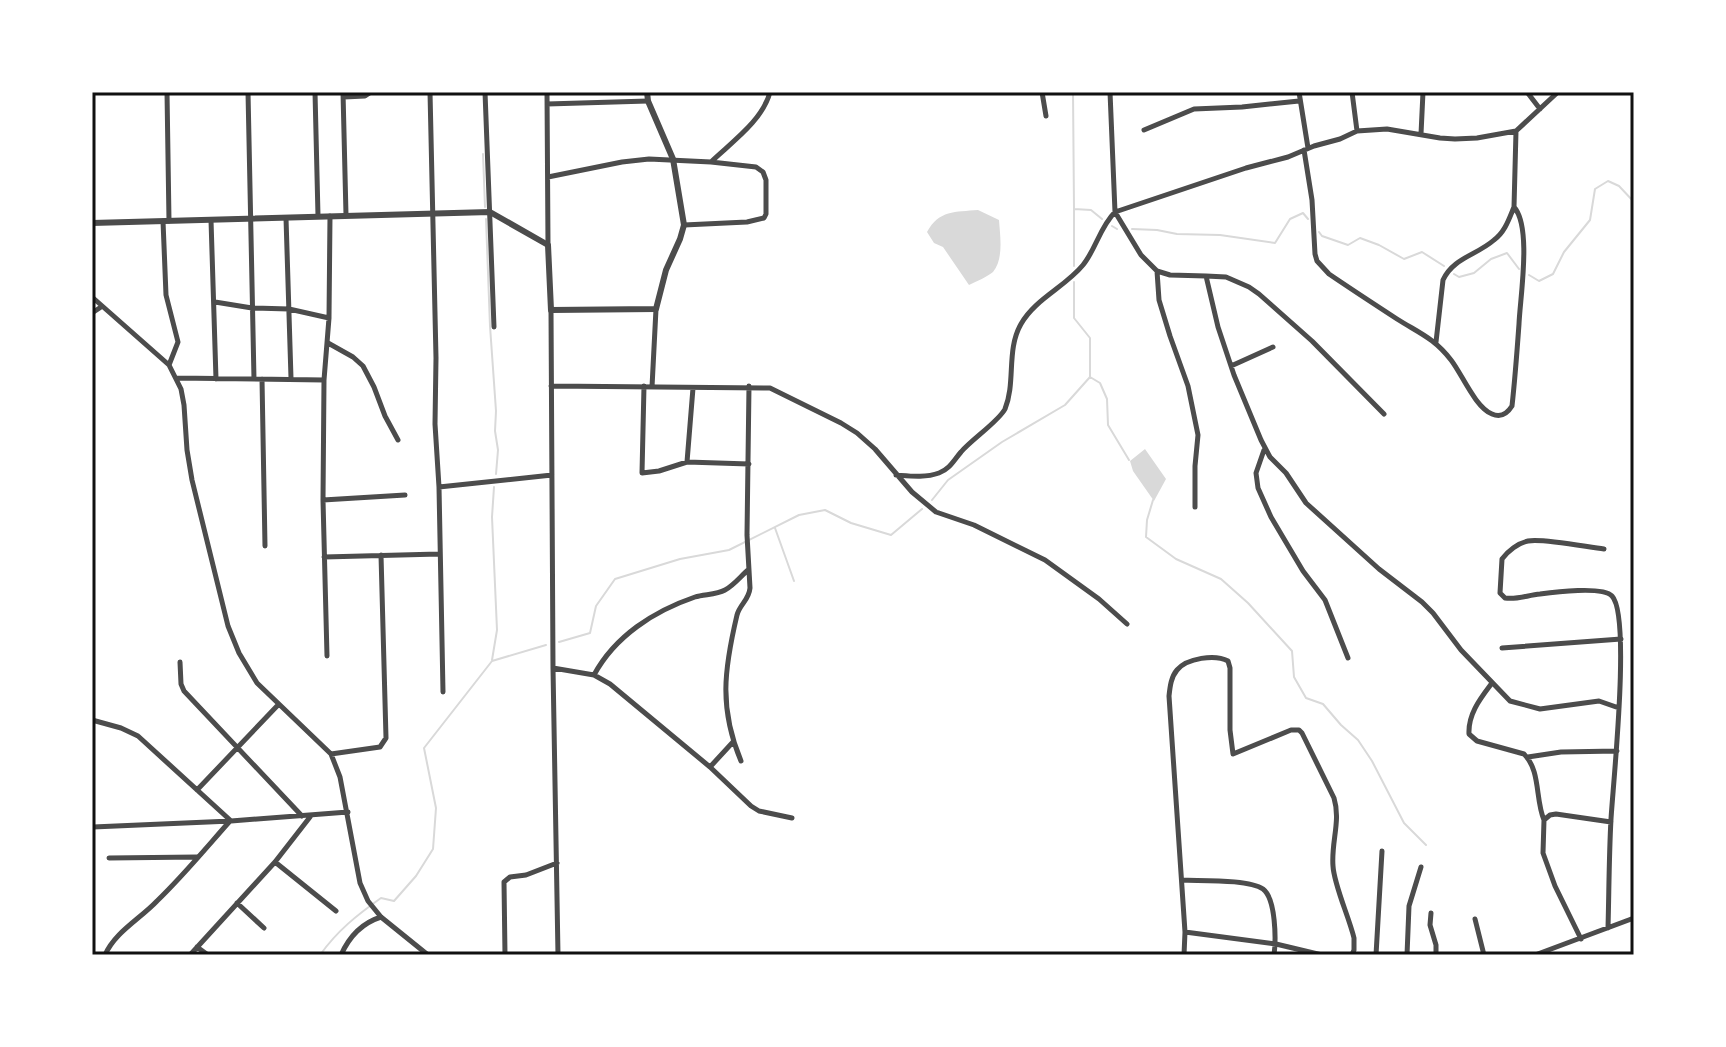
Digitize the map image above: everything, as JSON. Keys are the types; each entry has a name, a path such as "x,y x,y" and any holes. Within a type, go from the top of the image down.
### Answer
{"street":[{"path":"167,92 166,295 178,342 169,365"},
{"path":"248,92 254,379"},
{"path":"315,92 318,216"},
{"path":"346,215 344,95 365,96 371,92"},
{"path":"430,92 443,692"},
{"path":"485,92 494,327"},
{"path":"547,92 558,955"},
{"path":"584,92 585,102"},
{"path":"647,92 673,159 684,225 666,270 656,309 652,387"},
{"path":"711,162 756,117 768,101 770,92"},
{"path":"1042,92 1046,116"},
{"path":"1110,92 1115,212 1141,255 1157,271 1170,275 1226,277 1249,287 1312,341 1384,414"},
{"path":"1299,92 1317,261 1329,274 1436,342 1482,407 1500,416 1508,413 1512,406 1523,271 1520,216 1514,207"},
{"path":"1352,92 1357,131"},
{"path":"1421,134 1423,92"},
{"path":"1527,92 1540,109"},
{"path":"896,475 922,476 944,471 1000,415 1005,407 1012,352 1019,326 1035,306 1081,268 1115,212 1234,171 1281,159 1357,131 1387,129 1455,139 1516,131 1558,92"},
{"path":"547,104 648,101"},
{"path":"1144,130 1194,109 1299,101"},
{"path":"1436,342 1446,274 1462,259 1497,238 1514,207 1516,131"},
{"path":"548,177 622,162 673,159 756,167 763,172 766,180 766,217 747,222 684,225"},
{"path":"92,223 490,212 548,245"},
{"path":"327,656 323,500 330,216"},
{"path":"286,218 291,378"},
{"path":"211,220 216,379"},
{"path":"1157,271 1159,300 1188,386 1198,435 1195,507"},
{"path":"1206,276 1231,366 1265,449 1306,503 1379,569 1422,602 1461,650 1510,701 1540,709 1599,701 1619,708"},
{"path":"92,297 169,365 176,378 184,405 192,480 228,626 239,653 257,683 331,754 348,812 360,883 370,904 381,917 428,955"},
{"path":"215,302 252,308 289,309 329,318"},
{"path":"92,313 101,307"},
{"path":"551,310 656,309"},
{"path":"328,343 363,366 398,440"},
{"path":"1231,366 1273,347"},
{"path":"176,378 324,380"},
{"path":"262,379 265,546"},
{"path":"551,386 770,388 857,433 912,492 936,512 974,525 1045,560 1099,599 1127,624"},
{"path":"644,386 642,473 687,462 749,464"},
{"path":"741,761 725,706 726,672 738,611 750,596 747,535 749,386"},
{"path":"687,462 693,388"},
{"path":"1265,449 1256,473 1258,488 1298,563 1325,600 1348,658"},
{"path":"439,487 552,475"},
{"path":"323,500 405,495"},
{"path":"1604,549 1536,540 1520,544 1502,559 1500,593 1505,598 1514,599 1567,591 1609,593 1619,612 1619,708 1608,928"},
{"path":"324,557 439,554"},
{"path":"331,754 375,748 383,745 386,738 381,555"},
{"path":"594,675 612,647 649,619 692,598 727,590 749,569"},
{"path":"1502,648 1621,639"},
{"path":"1184,955 1169,696 1178,668 1213,657 1228,661 1230,668 1233,754 1291,730 1299,730 1334,798 1337,817 1332,867 1354,938 1352,955"},
{"path":"180,662 184,691 302,816"},
{"path":"553,668 594,675 610,684 710,767 751,806 759,811 792,818"},
{"path":"1492,683 1473,711 1469,734 1477,741 1528,757 1544,820 1543,853 1581,939"},
{"path":"197,790 278,705"},
{"path":"92,720 138,736 231,821"},
{"path":"710,767 733,742"},
{"path":"1528,757 1561,752 1617,751"},
{"path":"93,827 348,812"},
{"path":"1544,820 1556,814 1611,822"},
{"path":"190,955 275,862 310,816"},
{"path":"105,954 121,932 153,905 231,821"},
{"path":"1376,955 1382,851"},
{"path":"109,858 198,857"},
{"path":"275,862 336,911"},
{"path":"505,955 504,882 510,877 526,875 557,863"},
{"path":"1407,955 1409,906 1421,867"},
{"path":"1182,880 1239,883 1265,891 1272,907 1276,944 1274,955"},
{"path":"237,903 264,928"},
{"path":"1431,913 1430,925 1436,955"},
{"path":"341,955 346,944 364,924 381,917"},
{"path":"1535,955 1634,918"},
{"path":"1475,919 1484,955"},
{"path":"1185,932 1276,944 1322,955"},
{"path":"197,947 208,955"}],"shaded area":[{"path":"978,210 999,220 1000,254 993,272 969,285 943,247 934,243 927,232 942,216"},
{"path":"1145,449 1166,479 1154,501 1133,471 1130,461"}],"waterway":[{"path":"1073,92 1074,209"},
{"path":"483,154 485,207"},
{"path":"1529,275 1539,281 1553,274 1564,252 1590,220 1595,189 1608,181 1619,186 1634,202"},
{"path":"1074,266 1074,209 1091,210 1102,219"},
{"path":"1132,229 1220,235 1275,243 1290,219 1303,213 1308,219"},
{"path":"486,219 498,450 496,474"},
{"path":"1112,226 1117,229"},
{"path":"1319,232 1322,236 1348,245 1360,238 1404,259 1422,252 1444,266"},
{"path":"1454,274 1459,277 1474,273 1491,259 1507,253 1519,269"},
{"path":"932,500 948,480 1002,442 1065,405 1090,377 1090,338 1074,318 1074,282"},
{"path":"1090,377 1100,383 1107,399 1108,425 1129,460"},
{"path":"492,660 497,630 492,517 494,487"},
{"path":"1153,500 1146,537 1176,559 1221,579 1292,651 1294,677 1306,698 1323,704 1358,740 1404,823 1426,845"},
{"path":"559,642 590,633 596,606 615,579 680,559 729,550 799,515 825,510 851,523 891,535 922,509"},
{"path":"775,528 794,581"},
{"path":"320,955 340,931 372,904 381,898 394,901 416,876 433,849 436,808 424,748 492,661 546,645"}]}
